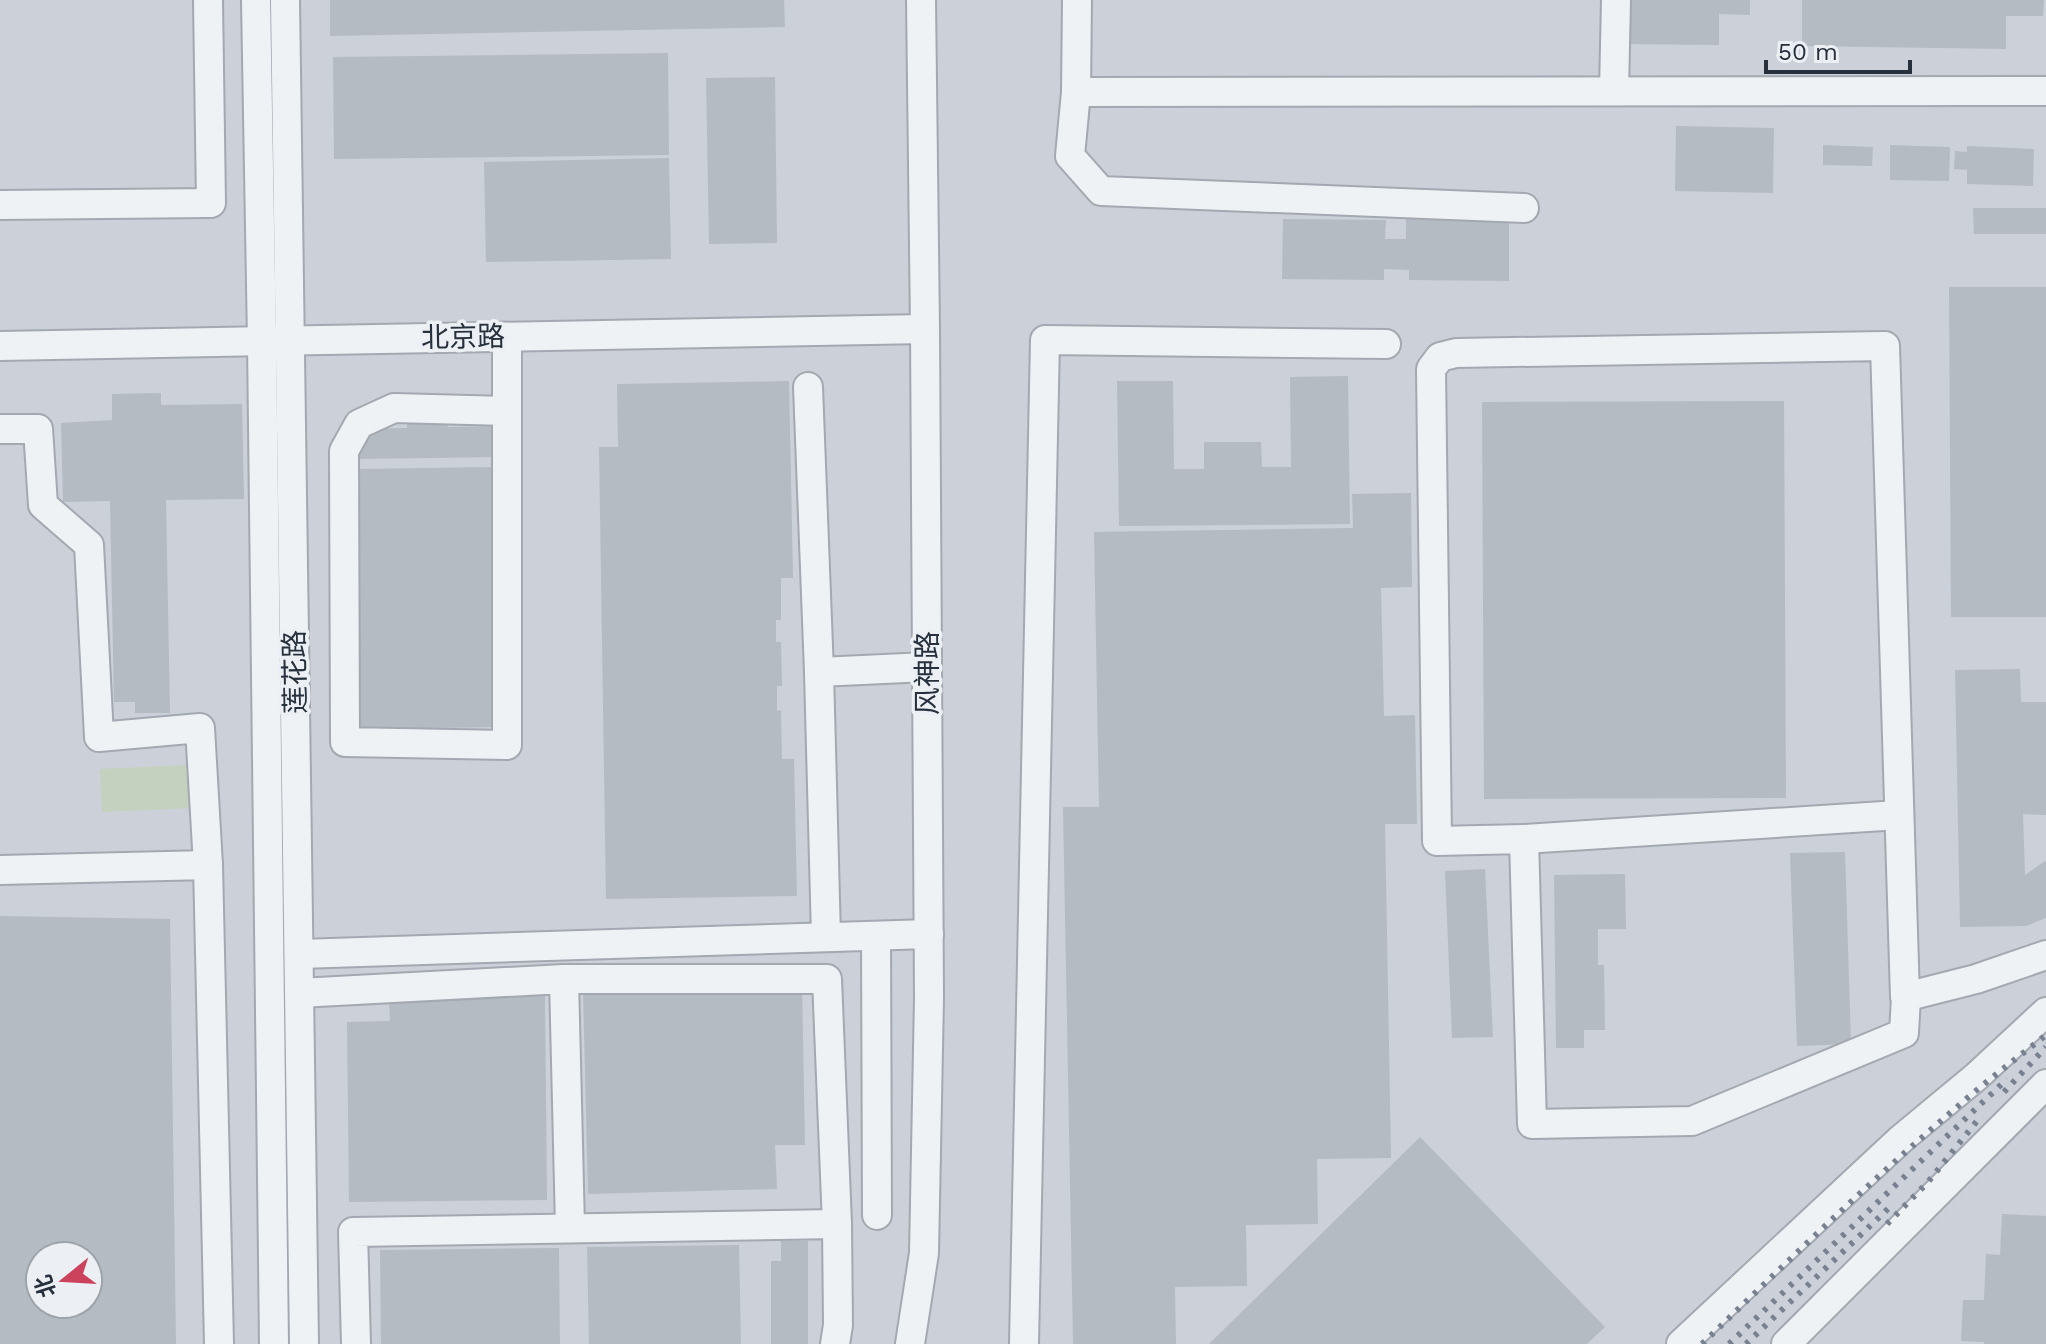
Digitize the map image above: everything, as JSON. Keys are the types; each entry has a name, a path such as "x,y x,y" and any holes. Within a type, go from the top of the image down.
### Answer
{"street":[{"path":"0,205 211,203 208,0"},
{"name":"莲花路","path":"256,0 276,341 299,954 304,1344"},
{"name":"莲花路","path":"274,1344 276,341 285,0"},
{"name":"风神路","path":"910,1344 924,1253 929,934 921,0"},
{"path":"1077,0 1076,92 1070,156 1101,191 1524,208"},
{"path":"1614,91 1616,0"},
{"path":"1076,92 2046,91"},
{"name":"北京路","path":"0,346 925,329"},
{"path":"507,337 507,411 507,745 345,742 344,451 359,424 394,408 507,411"},
{"path":"1024,1344 1045,340 1386,344"},
{"path":"1524,839 1532,1124 1692,1121 1904,1033 1906,997 1885,346 1456,353 1440,357 1431,369 1437,841 1524,839 1899,815"},
{"path":"808,387 826,937"},
{"path":"0,429 38,429 43,505 89,545 99,737 200,728 208,865 219,1344"},
{"path":"819,672 927,667"},
{"path":"0,870 208,865"},
{"path":"299,954 929,934"},
{"path":"876,936 877,1215"},
{"path":"1906,997 1976,979 2046,955"},
{"path":"564,979 570,1227"},
{"path":"299,993 564,979 827,979 837,1224 838,1325 835,1344"},
{"path":"1681,1344 1901,1139 1977,1076 2046,1012"},
{"path":"1786,1344 2046,1084"},
{"path":"356,1344 353,1232 837,1224"}],"shaded area":[{"path":"0,0 256,0 274,1344 0,1344"},
{"path":"285,0 2046,0 2046,1344 304,1344"}],"green space":[{"path":"190,765 192,808 102,812 100,769"}],"building":[{"path":"330,0 784,0 785,27 330,36"},
{"path":"1626,0 1750,0 1750,15 1719,14 1719,45 1625,44"},
{"path":"1802,0 2044,0 2043,16 2006,16 2006,49 1802,46"},
{"path":"668,53 669,155 334,159 333,57"},
{"path":"775,77 777,243 709,244 706,78"},
{"path":"1676,126 1774,128 1773,193 1675,191"},
{"path":"1823,145 1873,147 1872,166 1823,165"},
{"path":"1890,145 1950,147 1949,181 1890,180"},
{"path":"1967,146 2034,149 2033,186 1967,184 1967,170 1954,169 1955,151 1967,152"},
{"path":"669,158 671,259 486,262 484,162"},
{"path":"1973,208 2046,208 2046,234 1974,234"},
{"path":"1283,219 1386,220 1385,239 1406,239 1406,219 1509,221 1509,281 1409,280 1409,270 1384,269 1384,280 1282,279"},
{"path":"1949,287 2046,287 2046,617 1951,617"},
{"path":"1348,376 1350,524 1119,526 1117,381 1173,381 1174,469 1204,469 1204,442 1261,442 1262,467 1291,467 1290,377"},
{"path":"789,381 793,578 781,578 781,620 776,620 776,642 781,642 782,686 777,686 777,711 781,710 782,759 794,759 797,896 606,899 599,447 618,447 617,384"},
{"path":"161,393 161,405 242,404 244,499 166,500 170,713 135,713 135,702 114,702 110,501 63,502 61,423 112,420 112,394"},
{"path":"1784,401 1786,798 1484,799 1482,402"},
{"path":"407,418 447,418 448,427 497,426 497,457 358,459 357,429 407,428"},
{"path":"496,467 501,727 361,729 356,469"},
{"path":"1411,493 1412,587 1381,588 1384,716 1415,715 1417,824 1385,824 1391,1158 1317,1159 1318,1224 1246,1225 1247,1286 1175,1287 1176,1344 1073,1344 1063,807 1099,807 1094,532 1353,528 1352,494"},
{"path":"2020,669 2021,702 2046,702 2046,815 2023,814 2025,875 2046,862 2046,918 2026,926 1960,927 1955,670"},
{"path":"1845,852 1851,1044 1797,1046 1790,853"},
{"path":"1485,869 1493,1037 1452,1038 1445,871"},
{"path":"1625,874 1626,929 1598,929 1598,965 1604,965 1605,1030 1584,1030 1584,1048 1556,1048 1554,875"},
{"path":"0,916 170,919 176,1344 0,1344"},
{"path":"802,986 805,1145 775,1145 777,1189 588,1194 583,990"},
{"path":"545,996 547,1200 349,1202 347,1022 390,1021 389,997"},
{"path":"1420,1137 1605,1327 1587,1344 1209,1344"},
{"path":"2002,1214 2046,1216 2046,1344 1961,1341 1963,1300 1984,1300 1986,1254 2000,1255"},
{"path":"781,1241 808,1241 808,1344 771,1344 771,1261 781,1261"},
{"path":"739,1245 741,1344 589,1344 587,1247"},
{"path":"559,1248 560,1344 381,1344 380,1250"}],"railway":[{"path":"1702,1344 1891,1165 2046,1035"},
{"path":"2004,1092 2046,1047"},
{"path":"1729,1344 2007,1079"},
{"path":"1887,1224 1928,1182 1977,1121"},
{"path":"1746,1344 1891,1206"}]}
